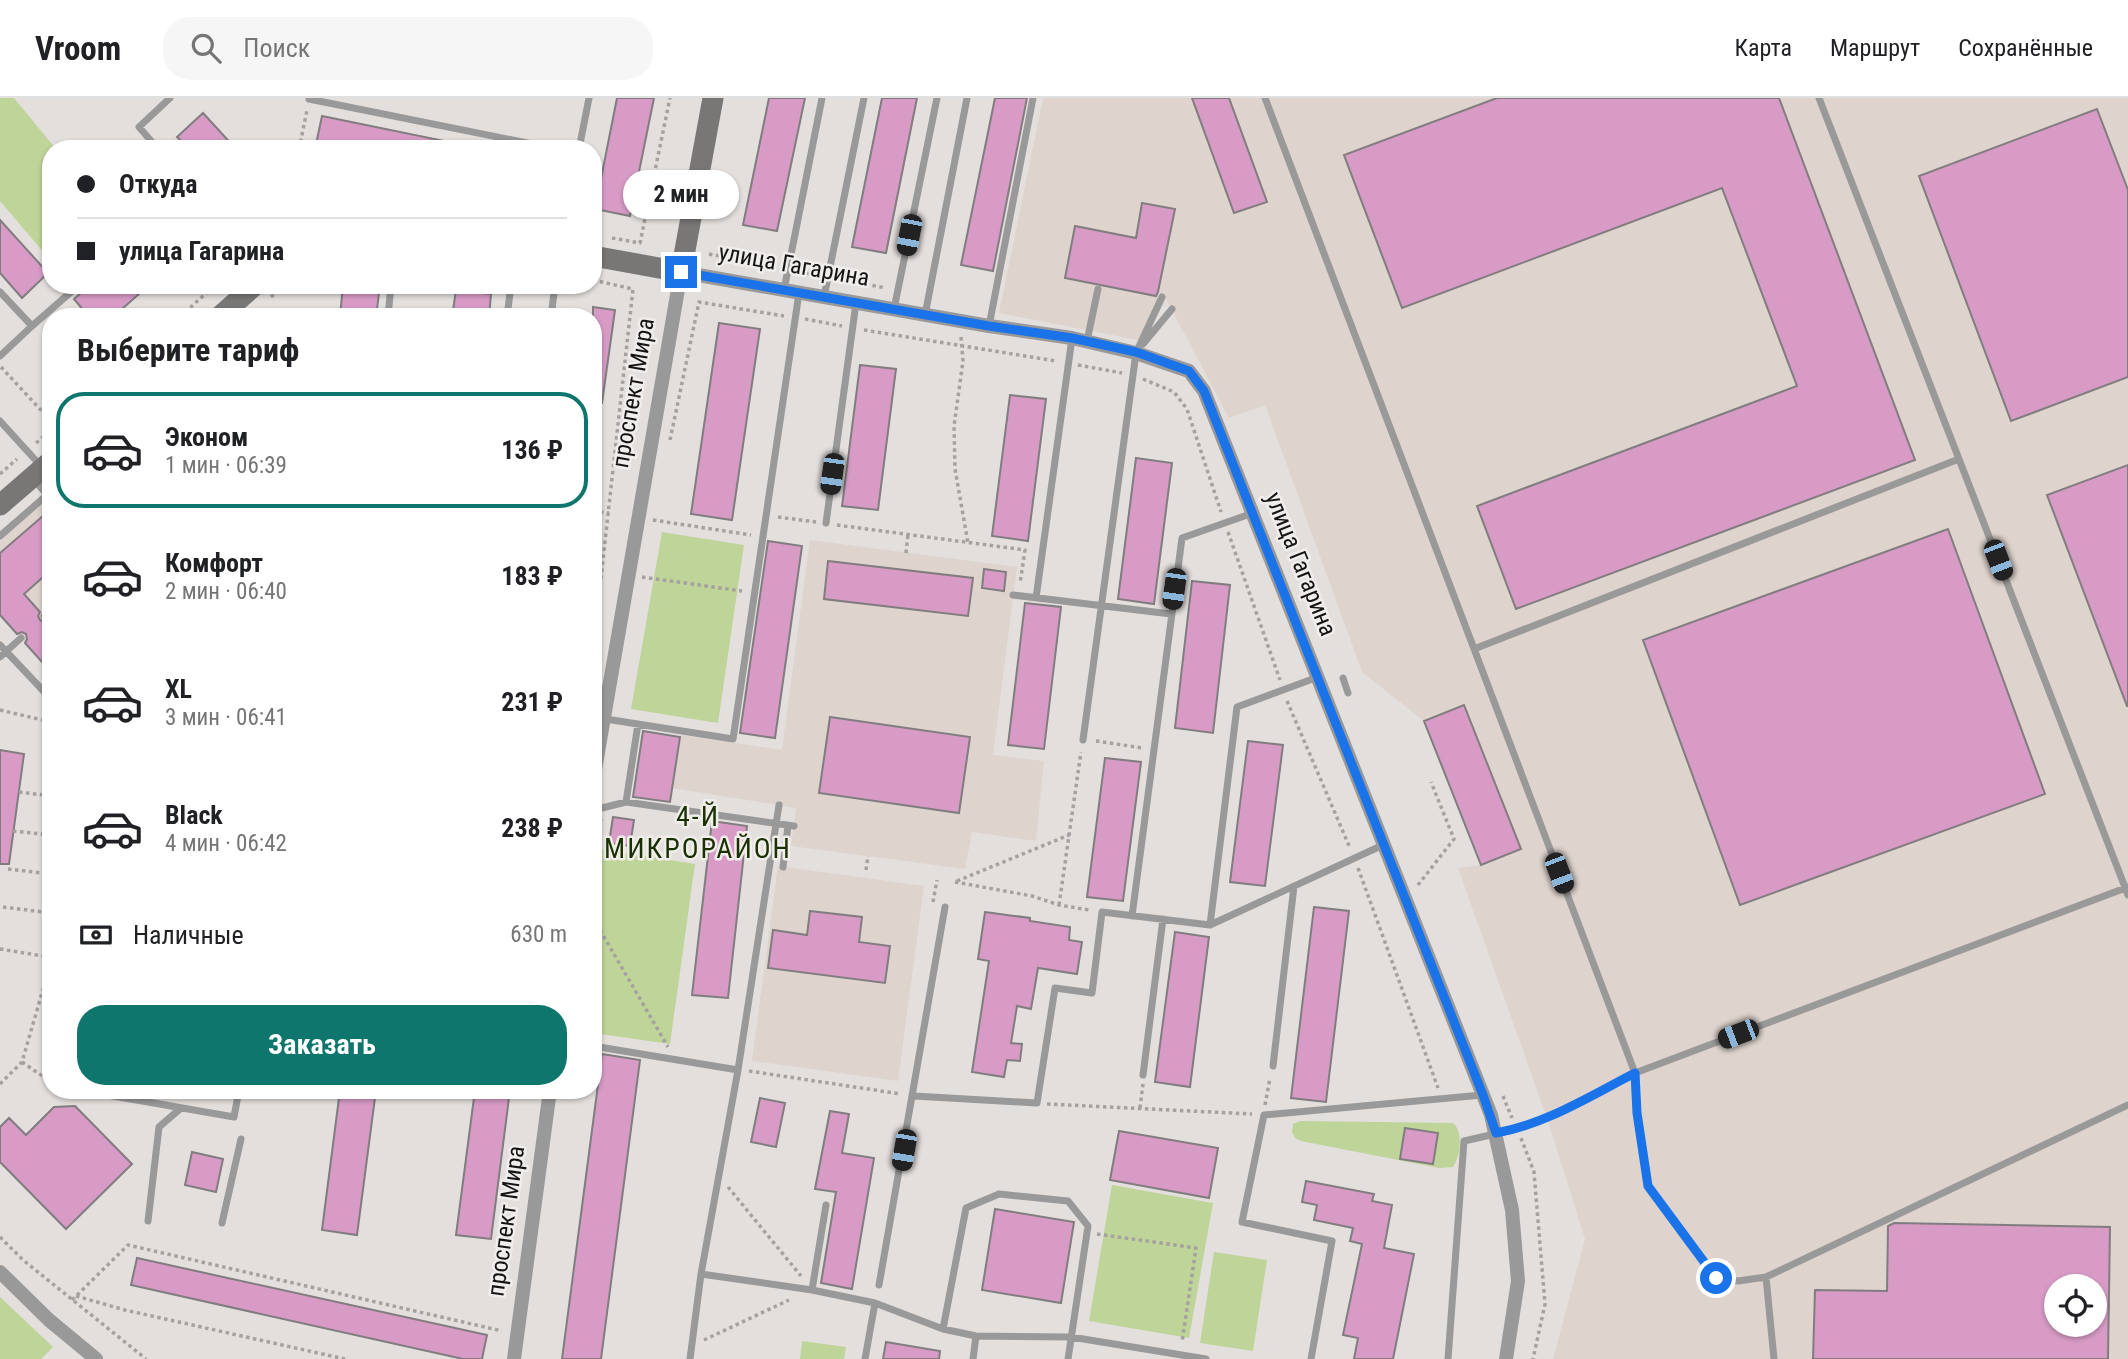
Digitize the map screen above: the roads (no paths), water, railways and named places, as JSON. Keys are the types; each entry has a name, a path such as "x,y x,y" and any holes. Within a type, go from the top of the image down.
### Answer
{"street":[{"name":"проспект Мира","path":"602,697 713,98"},
{"name":"улица Гагарина","path":"602,258 1079,340 1136,352 1189,371 1204,391 1230,437 1253,513 1496,1133 1512,1210 1518,1281 1506,1359"},
{"path":"229,308 245,294"},
{"path":"0,505 42,469"},
{"name":"проспект Мира","path":"514,1359 549,1099"},
{"path":"0,1272 85,1356"}],"lane":[{"path":"151,140 139,127 170,98"},
{"path":"581,140 589,98"},
{"path":"784,290 822,98"},
{"path":"824,297 864,98"},
{"path":"894,309 937,98"},
{"path":"925,315 967,98"},
{"path":"989,326 1033,98"},
{"path":"1265,98 1635,1073 1637,1113 1648,1186 1716,1278 1738,1282 1766,1276 2128,1105"},
{"path":"1448,1359 1464,1141 1517,1129 1547,1118 1635,1073 2127,890 1819,98"},
{"path":"309,99 512,140"},
{"path":"1036,598 1079,340 1098,289"},
{"path":"0,292 32,326"},
{"path":"602,719 733,739 799,293"},
{"path":"53,308 69,294"},
{"path":"1083,740 1136,352 1162,297"},
{"path":"826,523 856,303"},
{"path":"1136,352 1172,309"},
{"path":"0,356 42,317"},
{"path":"0,421 42,469"},
{"path":"1474,649 1959,459"},
{"path":"0,536 42,503"},
{"path":"1132,916 1181,538 1253,513"},
{"path":"1016,596 1171,614"},
{"path":"3,654 21,638"},
{"path":"0,645 3,654 42,691"},
{"path":"1210,925 1237,707 1318,677"},
{"path":"1343,678 1348,692"},
{"path":"626,802 638,724"},
{"path":"602,808 626,802 791,826 783,867"},
{"path":"690,1359 701,1275 738,1070 779,805"},
{"path":"914,1096 1037,1103 1055,988 1092,993 1102,912 1210,925 1384,844"},
{"path":"1273,1066 1294,886"},
{"path":"879,1285 945,907"},
{"path":"1143,1075 1163,919"},
{"path":"602,1047 738,1070"},
{"path":"1311,1359 1332,1241 1242,1222 1264,1115 1483,1095"},
{"path":"130,1099 234,1117 237,1099"},
{"path":"148,1221 159,1127 181,1108"},
{"path":"222,1223 241,1139"},
{"path":"943,1329 966,1208 999,1194 1068,1201 1088,1226 1068,1359"},
{"path":"812,1290 826,1205"},
{"path":"701,1275 812,1290 875,1303 943,1329 976,1336 1072,1337 1180,1357 1206,1359"},
{"path":"1766,1276 1774,1359"},
{"path":"865,1359 875,1303"},
{"path":"973,1359 976,1336"}],"district":[{"name":"4-Й МИКРОРАЙОН","path":"698,832"}]}
